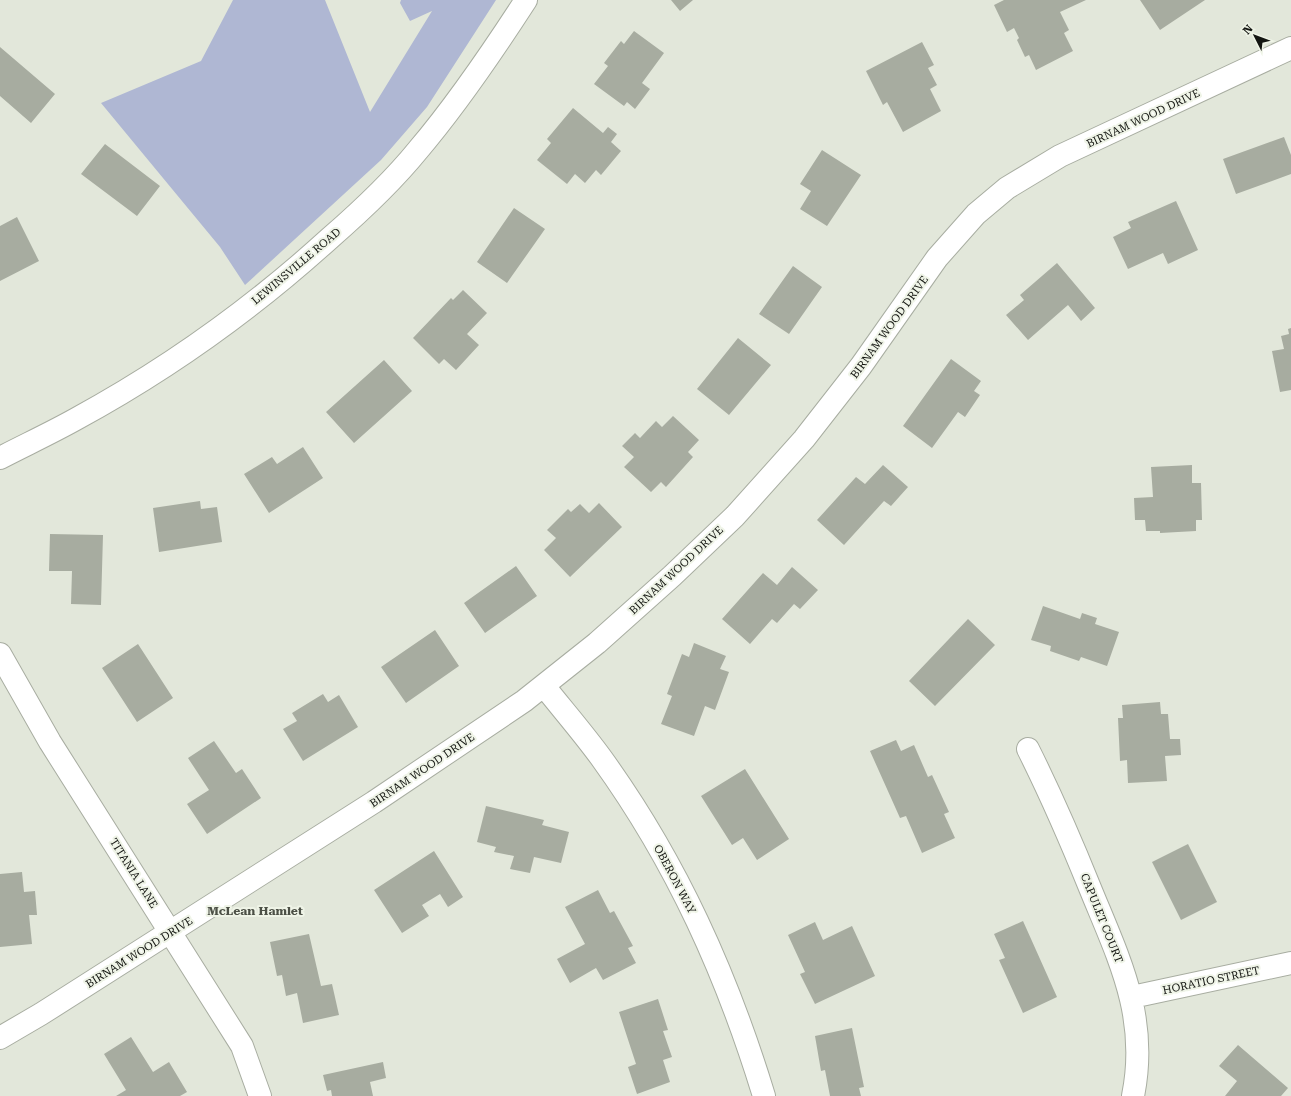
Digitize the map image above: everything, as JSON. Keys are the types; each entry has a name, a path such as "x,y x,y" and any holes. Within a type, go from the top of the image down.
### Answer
{"street":[{"name":"LEWINSVILLE ROAD","path":"0,458 76,420 155,372 226,324 292,273 357,214 418,150 472,79 526,0"},
{"name":"BIRNAM WOOD DRIVE","path":"0,1038 41,1014 171,932 374,802 544,686 597,643 672,576 735,516 804,439 861,366 938,258 976,214 1007,188 1060,156 1291,48"},
{"name":"TITANIA LANE","path":"0,654 50,742 242,1046 260,1096"},
{"name":"OBERON WAY","path":"544,686 606,766 647,827 686,896 714,956 745,1034 764,1096"},
{"name":"CAPULET COURT","path":"1028,749 1062,821 1125,972 1132,997 1137,1056 1133,1096"},
{"name":"HORATIO STREET","path":"1132,997 1291,963"}],"shaded area":[{"path":"233,0 325,0 370,112 432,11 410,21 400,3 401,0 496,0 427,107 381,160 245,285 220,247 101,103 201,61"}],"building":[{"path":"671,0 693,0 680,11"},
{"path":"1004,0 1086,0 1060,12 1069,30 1064,33 1073,51 1036,70 1029,55 1025,57 1017,40 1019,38 1014,28 1007,32 994,5"},
{"path":"1140,0 1205,0 1160,30"},
{"path":"634,31 664,53 642,83 650,89 635,109 627,102 624,106 594,84 608,66 604,63 621,41 624,44"},
{"path":"922,42 934,65 928,68 937,85 930,89 941,111 903,132 887,102 883,105 866,71"},
{"path":"0,47 55,94 31,123 0,96"},
{"path":"573,108 603,133 608,127 617,134 611,142 621,151 601,175 596,170 585,183 575,174 567,184 537,160 551,143 547,139"},
{"path":"1284,137 1291,155 1291,174 1236,194 1223,159"},
{"path":"105,144 160,186 137,216 81,174"},
{"path":"822,150 861,175 827,226 800,209 811,191 800,184"},
{"path":"1176,201 1198,250 1168,264 1163,253 1128,269 1113,237 1131,228 1128,222"},
{"path":"514,208 545,229 507,283 477,262"},
{"path":"17,217 39,261 0,281 0,226"},
{"path":"1057,263 1095,308 1081,321 1068,305 1028,340 1006,315 1024,300 1020,295"},
{"path":"793,266 822,287 789,334 759,314"},
{"path":"463,290 487,313 467,334 479,345 456,370 444,359 439,364 413,338 451,298 453,300"},
{"path":"1291,328 1291,390 1280,392 1272,351 1284,349 1281,336 1289,334 1288,329"},
{"path":"738,338 771,365 729,415 697,389"},
{"path":"951,359 981,381 974,391 980,395 965,417 958,412 932,448 903,426"},
{"path":"384,360 412,391 354,443 326,412"},
{"path":"673,416 699,440 688,452 693,457 666,487 661,482 651,492 624,467 634,457 622,446 635,433 640,438 656,421 662,427"},
{"path":"303,447 323,478 269,513 244,474 272,457 277,464"},
{"path":"883,465 908,487 891,506 884,501 844,545 817,520 856,477 865,484"},
{"path":"1192,465 1192,483 1201,483 1202,520 1196,520 1196,531 1160,533 1160,531 1146,531 1145,520 1135,520 1134,498 1153,497 1151,467"},
{"path":"200,501 201,509 217,507 222,542 159,552 153,508"},
{"path":"599,503 622,527 570,577 544,550 556,538 547,530 568,509 571,512 580,504 589,513"},
{"path":"50,534 103,535 101,605 71,604 72,571 49,571"},
{"path":"516,566 537,596 485,633 464,603"},
{"path":"792,567 818,590 800,609 794,604 777,623 772,619 750,644 722,619 763,573 777,585"},
{"path":"1043,606 1080,619 1082,613 1097,618 1095,624 1119,632 1107,666 1081,657 1079,661 1050,651 1051,646 1031,640"},
{"path":"968,619 995,645 935,706 909,681"},
{"path":"435,630 459,666 406,703 381,667"},
{"path":"694,643 726,656 720,669 729,672 715,710 705,706 694,736 661,724 672,696 667,694 682,654 689,657"},
{"path":"138,644 173,698 137,722 102,668"},
{"path":"323,694 328,702 339,695 358,727 303,761 283,729 297,721 292,713"},
{"path":"1160,702 1161,714 1168,714 1170,739 1180,739 1181,755 1165,756 1167,781 1128,783 1127,760 1120,761 1118,718 1123,718 1122,705"},
{"path":"896,740 901,751 914,745 928,777 932,775 949,812 944,814 955,838 922,853 906,816 900,818 870,751"},
{"path":"214,741 236,773 242,769 261,798 207,834 187,804 209,790 188,758"},
{"path":"745,769 789,839 757,860 743,838 732,845 701,796"},
{"path":"486,806 544,820 542,825 569,832 561,863 534,857 530,873 510,869 514,856 494,852 496,847 477,842"},
{"path":"1188,844 1217,902 1181,920 1152,862"},
{"path":"434,851 463,897 448,907 440,894 422,905 429,916 402,933 374,890"},
{"path":"22,872 24,892 35,891 37,915 29,915 32,944 0,947 0,874"},
{"path":"598,890 610,913 614,911 633,946 628,948 636,963 603,980 596,968 570,983 557,959 585,944 565,907"},
{"path":"1023,921 1057,997 1023,1013 999,960 1005,958 994,934"},
{"path":"815,922 823,940 852,926 875,976 815,1004 800,974 805,972 788,935"},
{"path":"309,934 321,986 332,984 339,1015 303,1023 297,993 286,996 282,975 277,976 270,942"},
{"path":"658,999 668,1030 663,1031 672,1057 663,1060 670,1082 637,1094 628,1067 636,1064 619,1012"},
{"path":"852,1028 864,1087 859,1088 861,1096 830,1096 825,1070 821,1071 815,1036"},
{"path":"131,1037 153,1072 169,1062 187,1092 180,1096 116,1096 126,1090 104,1054"},
{"path":"1238,1045 1288,1088 1281,1096 1225,1096 1237,1081 1219,1066"},
{"path":"383,1062 386,1078 370,1082 373,1096 332,1096 331,1090 327,1091 323,1075"}],"district":[{"name":"McLean Hamlet","path":"255,911"}]}
